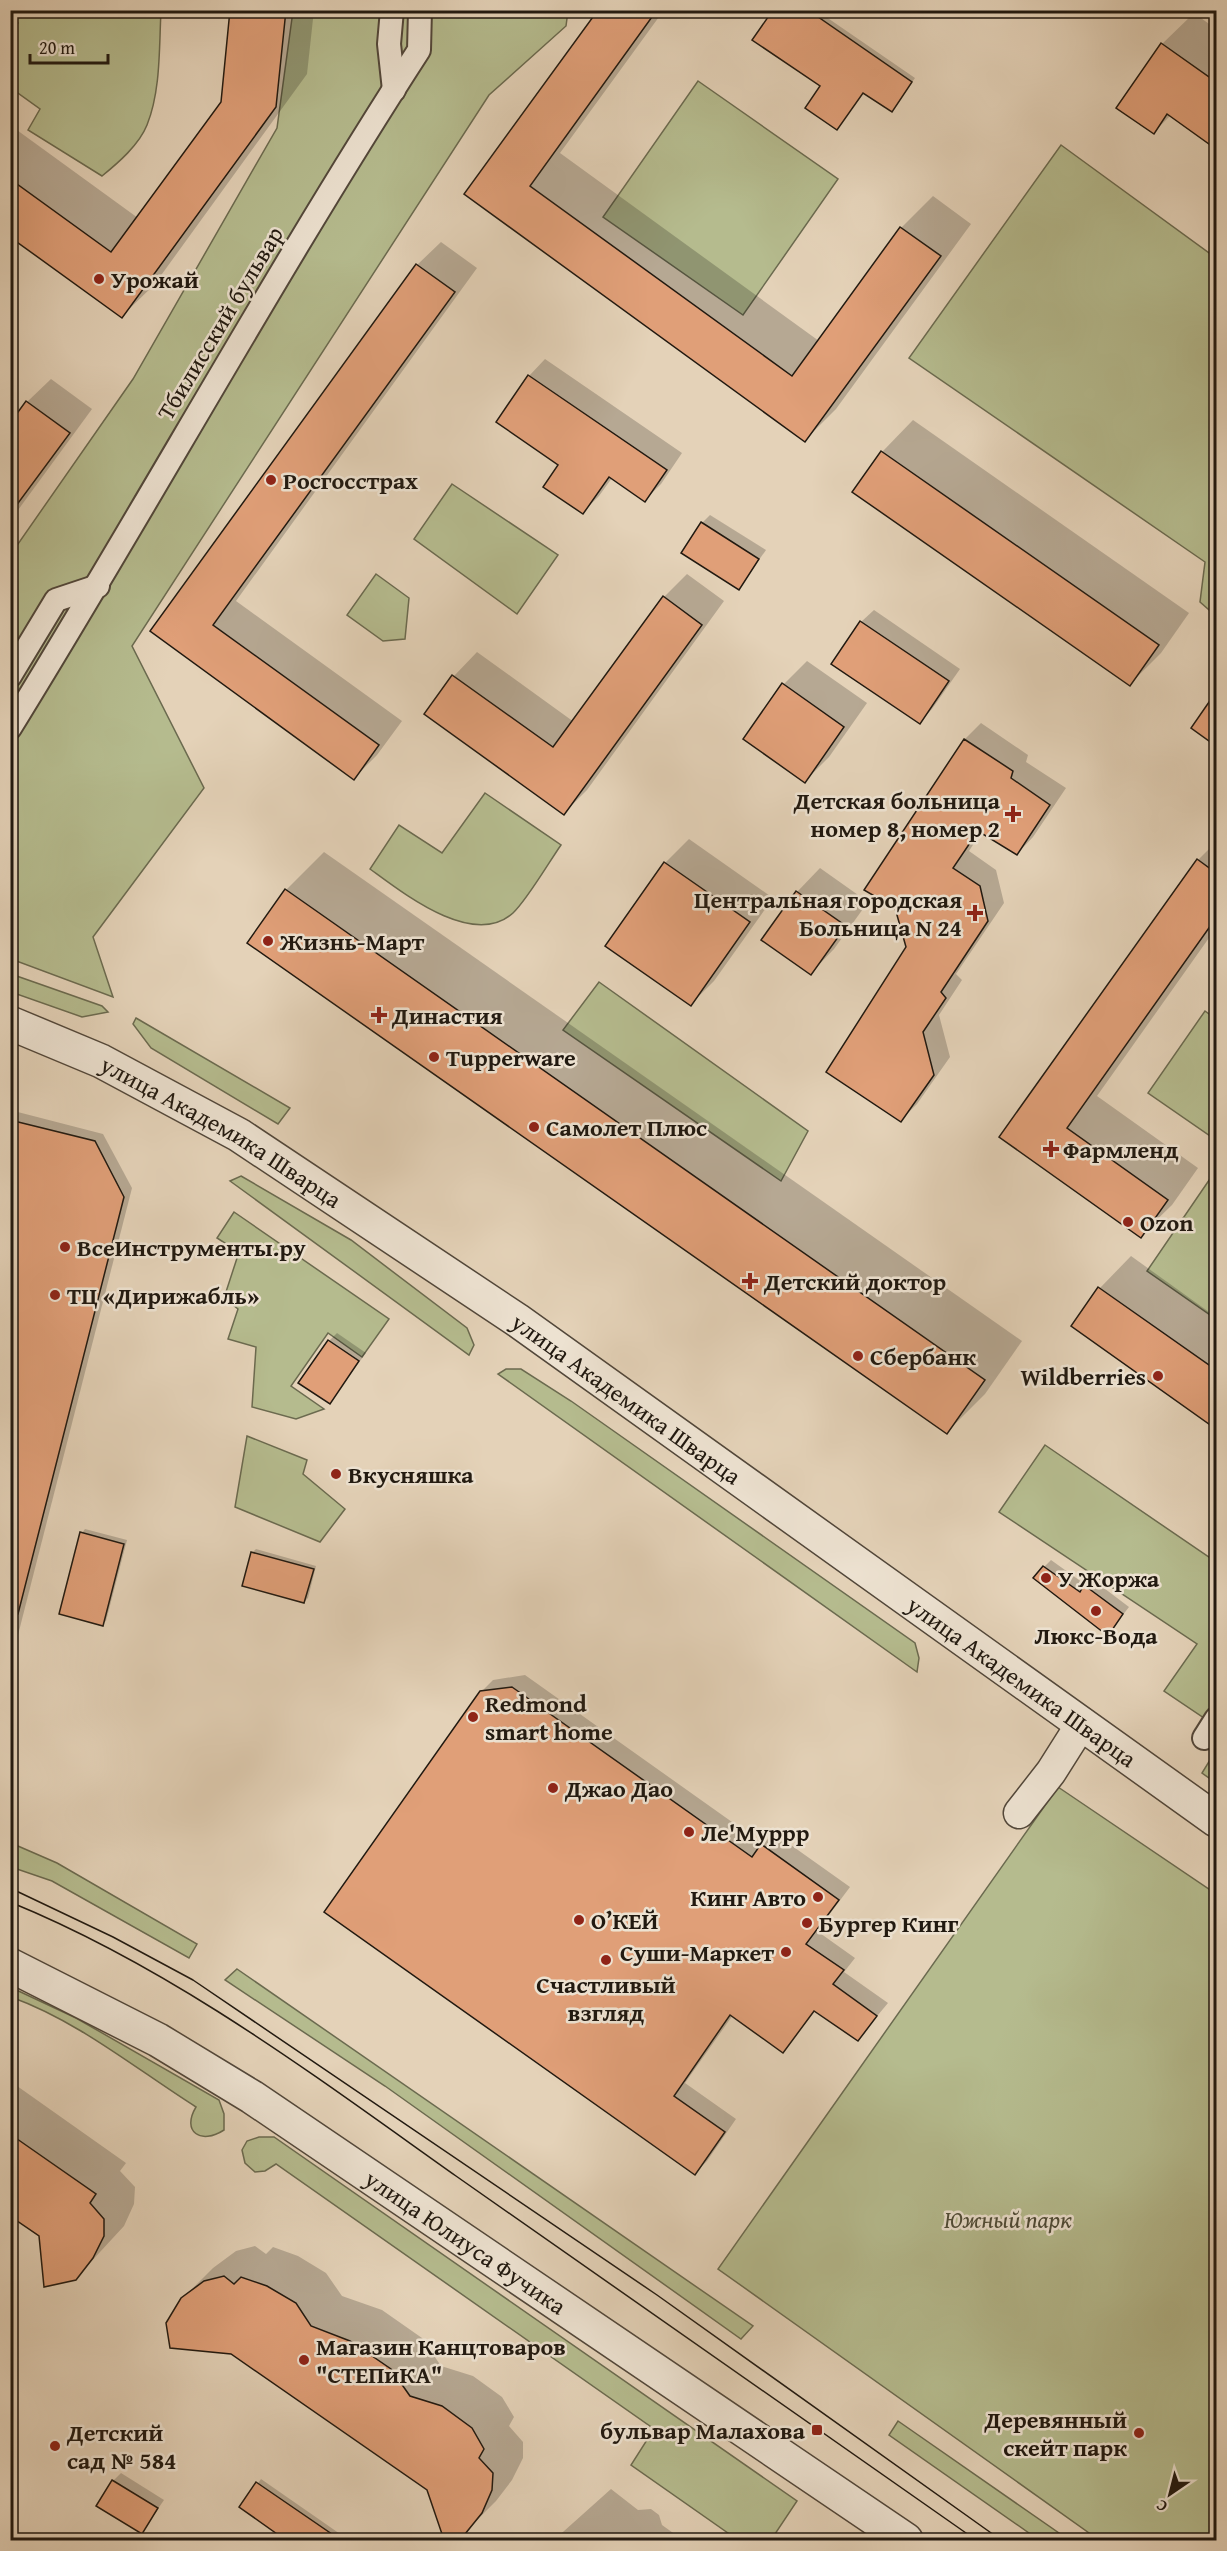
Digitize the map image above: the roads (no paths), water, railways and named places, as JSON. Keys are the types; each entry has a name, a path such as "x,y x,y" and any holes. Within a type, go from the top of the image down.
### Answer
{"street":[{"path":"392,10 390,44 394,90"},
{"name":"Тбилисский бульвар","path":"10,728 98,586 256,311 419,50 420,10"},
{"path":"10,676 56,600 98,586"},
{"name":"улица Академика Шварца","path":"10,1023 101,1061 239,1135 517,1320 1216,1820"},
{"path":"1204,1738 1216,1719"},
{"path":"1019,1813 1051,1772 1082,1723"},
{"name":"улица Юлиуса Фучика","path":"10,1965 158,2040 252,2097 906,2541"}],"tram line":[{"path":"10,1888 113,1937 193,1980 657,2295 1001,2540"},
{"path":"10,1902 128,1959 241,2026 350,2100 976,2540"}],"place":[{"name":"Урожай","path":"99,279"},
{"name":"Росгосстрах","path":"271,480"},
{"name":"Детская больница номер 8, номер 2","path":"1013,814"},
{"name":"Центральная городская Больница N 24","path":"975,913"},
{"name":"Жизнь-Март","path":"268,941"},
{"name":"Династия","path":"379,1015"},
{"name":"Tupperware","path":"434,1057"},
{"name":"Самолет Плюс","path":"534,1127"},
{"name":"Фармленд","path":"1051,1149"},
{"name":"Ozon","path":"1128,1222"},
{"name":"ВсеИнструменты.ру","path":"65,1247"},
{"name":"Детский доктор","path":"750,1281"},
{"name":"ТЦ «Дирижабль»","path":"55,1295"},
{"name":"Сбербанк","path":"858,1356"},
{"name":"Wildberries","path":"1158,1376"},
{"name":"Вкусняшка","path":"336,1474"},
{"name":"У Жоржа","path":"1046,1578"},
{"name":"Люкс-Вода","path":"1096,1611"},
{"name":"Redmond smart home","path":"473,1717"},
{"name":"Джао Дао","path":"553,1788"},
{"name":"Ле'Муррр","path":"689,1832"},
{"name":"Кинг Авто","path":"818,1897"},
{"name":"О’КЕЙ","path":"579,1920"},
{"name":"Бургер Кинг","path":"807,1923"},
{"name":"Суши-Маркет","path":"786,1952"},
{"name":"Счастливый взгляд","path":"606,1960"},
{"name":"Магазин Канцтоваров \"СТЕПиКА\"","path":"304,2360"},
{"name":"бульвар Малахова","path":"817,2430"},
{"name":"Деревянный скейт парк","path":"1139,2433"},
{"name":"Детский сад № 584","path":"55,2446"}],"park label":[{"name":"Южный парк","path":"1008,2219"}]}
